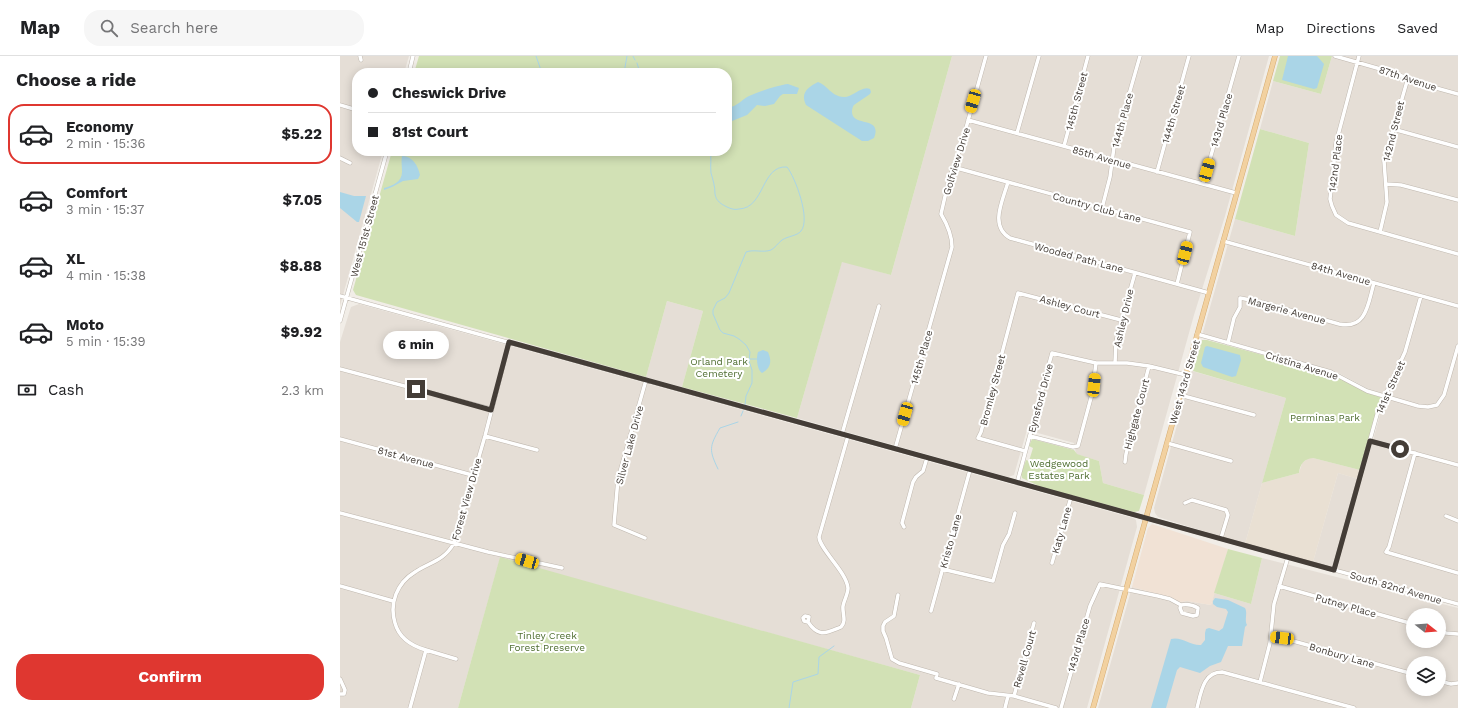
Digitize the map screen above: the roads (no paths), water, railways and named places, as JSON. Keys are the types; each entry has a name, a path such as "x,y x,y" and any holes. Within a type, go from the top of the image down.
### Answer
{"main road":[{"name":"West 143rd Street","path":"1093,708 1274,56"}],"street":[{"path":"409,68 413,56"},
{"name":"Golfview Drive","path":"948,264 952,240 946,222 941,214 953,167 986,56"},
{"path":"1017,133 1039,56"},
{"name":"145th Street","path":"1064,146 1088,56"},
{"name":"144th Place","path":"1102,208 1113,160 1114,147 1140,56"},
{"name":"144th Street","path":"1157,172 1190,56"},
{"name":"143rd Place","path":"1203,184 1239,56"},
{"name":"87th Avenue","path":"1335,56 1391,72 1458,94"},
{"name":"142nd Place","path":"1359,56 1336,142 1330,199 1334,212 1343,221 1348,223 1458,254"},
{"name":"142nd Street","path":"1380,232 1387,205 1384,161 1408,78"},
{"path":"340,105 352,109"},
{"name":"85th Avenue","path":"968,120 1236,193"},
{"path":"1393,129 1458,147"},
{"name":"West 151st Street","path":"340,321 386,156"},
{"path":"340,158 350,163"},
{"name":"Country Club Lane","path":"953,167 1190,232 1177,284"},
{"name":"Wooded Path Lane","path":"1008,182 998,220 1000,228 1008,237 1209,293"},
{"path":"1386,184 1401,185 1458,200"},
{"name":"84th Avenue","path":"1223,241 1458,306"},
{"name":"145th Place","path":"895,449 948,264"},
{"name":"Ashley Drive","path":"1115,363 1116,342 1134,273"},
{"name":"Margerie Avenue","path":"1228,343 1234,318 1240,307 1240,298 1261,302 1338,324 1347,325 1357,323 1365,312 1374,283"},
{"name":"Ashley Court","path":"1018,293 1121,320"},
{"name":"Bromley Street","path":"1018,293 985,418 978,438 1026,451"},
{"name":"South 82nd Avenue","path":"340,296 1458,604"},
{"name":"141st Street","path":"1334,570 1378,411 1405,352 1421,296"},
{"path":"842,434 880,306"},
{"name":"Cristina Avenue","path":"1197,334 1330,372 1367,391 1418,406 1428,407 1436,405 1444,395 1458,346"},
{"name":"Forest View Drive","path":"393,601 399,588 410,575 440,559 450,551 454,543 472,475 485,436 509,342"},
{"name":"Eynsford Drive","path":"1017,483 1052,353 1096,363 1127,363 1149,366 1186,375"},
{"path":"1030,436 1072,447 1078,446 1092,394 1096,363"},
{"name":"Highgate Court","path":"1125,462 1149,366"},
{"path":"340,369 491,410"},
{"name":"Silver Lake Drive","path":"645,538 614,525 618,479 646,380"},
{"path":"1180,395 1254,415"},
{"path":"485,436 537,450"},
{"path":"808,622 816,631 823,633 841,627 844,621 843,607 847,594 847,585 833,560 819,541 819,537 848,436"},
{"name":"81st Avenue","path":"340,439 472,475"},
{"path":"1370,441 1458,466"},
{"path":"1167,443 1231,461"},
{"path":"1415,453 1389,547 1386,552 1458,573"},
{"path":"904,526 902,523 914,482 916,477 923,471 927,458"},
{"name":"Kristo Lane","path":"931,611 970,470"},
{"name":"Katy Lane","path":"1052,563 1071,498"},
{"path":"1185,503 1192,500 1226,510 1228,515 1221,538"},
{"path":"340,513 536,564 562,568"},
{"path":"942,569 993,581 1003,545 1009,534 1015,513"},
{"path":"1446,516 1458,521"},
{"path":"1260,682 1269,652 1274,604 1288,557"},
{"name":"143rd Place","path":"1061,708 1090,606 1100,584 1126,590"},
{"path":"340,586 393,601 394,620 399,633 411,644 456,659"},
{"name":"Putney Place","path":"1279,586 1406,622"},
{"path":"1126,590 1158,596 1170,599 1181,605 1185,604 1198,608 1197,615 1193,616 1182,613 1180,608 1181,605"},
{"path":"898,595 894,616 885,622 883,626 883,631 892,659 899,664 937,674 936,678 988,693 1014,696 1056,708"},
{"name":"Revell Court","path":"1014,696 1034,623"},
{"path":"1446,633 1458,634"},
{"name":"Bonbury Lane","path":"1271,637 1282,638 1406,672"},
{"path":"410,708 426,650"},
{"path":"1196,708 1206,679 1214,673 1225,672 1354,708"},
{"path":"340,679 345,690 344,694 340,694"},
{"path":"1446,683 1458,683"},
{"path":"954,699 959,684"},
{"path":"1005,708 1008,696"}],"water":[{"path":"1288,56 1317,56 1324,64 1317,88 1314,89 1282,80"},
{"path":"818,82 836,95 844,97 867,88 870,89 870,94 854,105 852,111 853,116 856,119 874,126 876,131 874,138 868,141 862,141 806,105 804,97 806,91"},
{"path":"788,84 799,88 797,94 783,94 774,104 765,106 757,105 747,115 732,121 732,106 749,96 774,87"},
{"path":"402,156 406,156 414,162 420,175 418,179 403,181 384,190 384,188 393,185 398,181 402,175"},
{"path":"340,192 354,196 366,196 359,222 340,208"},
{"path":"1207,346 1240,355 1241,360 1236,376 1232,377 1203,367 1201,363 1205,347"},
{"path":"763,350 768,352 770,364 769,367 762,373 757,364 757,357 758,352"},
{"path":"1215,598 1228,600 1245,608 1247,625 1245,627 1242,646 1228,646 1221,662 1210,666 1200,673 1180,667 1177,670 1166,708 1151,708 1171,639 1175,638 1201,645 1205,640 1206,629 1209,628 1219,631 1223,628 1228,612 1226,609 1217,607 1213,604"}],"waterway":[{"path":"536,56 540,68"},
{"path":"625,68 627,56"},
{"path":"633,56 635,60"},
{"path":"637,63 638,68"},
{"path":"711,156 711,173 716,196 723,205 734,209 747,207 754,202 772,173 779,168 787,167 798,188 803,208 804,225 801,231 782,240 771,250 746,252 729,293 725,298 717,302 713,310 713,314 720,330 723,333 739,339 746,345 750,352 749,361 752,370 752,383 746,396 745,405"},
{"path":"750,359 757,359"},
{"path":"741,416 743,411"},
{"path":"718,469 712,453 712,444 720,428 738,422"},
{"path":"789,708 793,682 818,674 819,657 834,646"}],"park label":[{"name":"Orland Park Cemetery","path":"719,366"},
{"name":"Perminas Park","path":"1325,417"},
{"name":"Wedgewood Estates Park","path":"1059,468"},
{"name":"Tinley Creek Forest Preserve","path":"547,640"}]}
